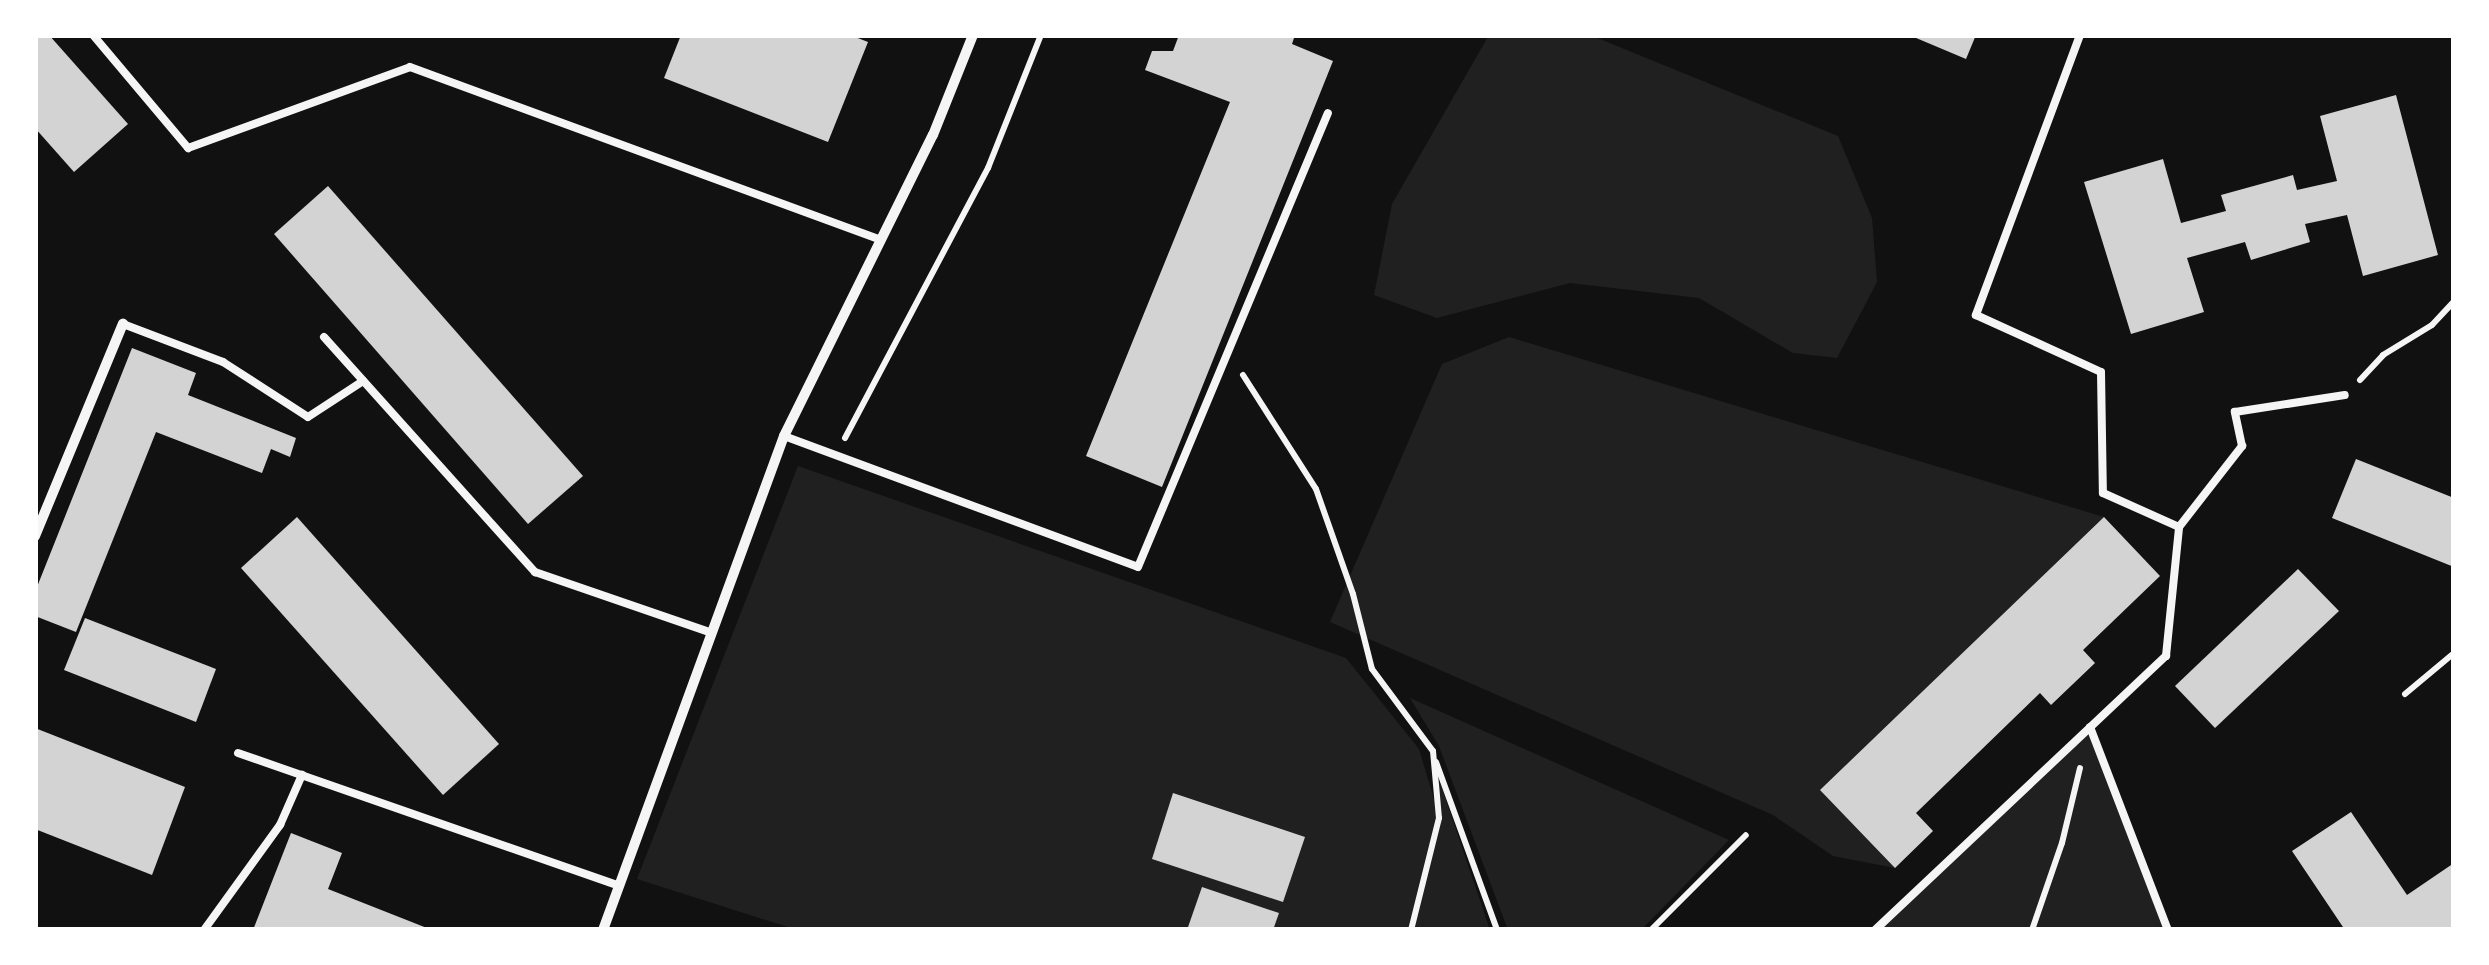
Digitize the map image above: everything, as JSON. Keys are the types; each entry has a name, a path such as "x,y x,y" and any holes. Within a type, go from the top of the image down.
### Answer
{"street":[{"path":"603,930 784,436 932,135 974,35"},
{"path":"35,536 123,324"}],"lane":[{"path":"93,35 188,148 410,67 881,240"},
{"path":"2080,35 1976,315 2101,372 2103,493 2179,527"},
{"path":"784,436 1138,567 1328,113"},
{"path":"123,324 224,362 308,417 363,381"},
{"path":"324,337 534,572 712,633"},
{"path":"1875,930 2166,656 2179,527 2242,446 2236,412 2345,395"},
{"path":"2090,728 2168,930"},
{"path":"238,753 619,886"},
{"path":"204,930 280,825 302,775"}],"path":[{"path":"836,455 988,168 1041,35"},
{"path":"2345,395 2384,355 2432,325 2454,301"},
{"path":"1228,353 1316,489 1353,594 1372,670 1432,751 1497,930"},
{"path":"2405,694 2454,653"},
{"path":"2032,930 2062,843 2090,728"},
{"path":"1411,930 1439,818 1432,751"},
{"path":"1651,930 1746,835"}],"shaded area":[{"path":"1489,35 1590,35 1838,136 1872,218 1877,282 1837,358 1793,353 1699,298 1570,283 1437,318 1374,295 1392,204"},
{"path":"1509,337 2104,517 1821,790 1895,868 1833,856 1773,815 1330,622 1442,364"},
{"path":"798,466 1346,658 1419,749 1434,799 1440,782 1490,930 797,930 637,879"},
{"path":"1410,698 1729,840 1641,930 1508,930 1439,746"},
{"path":"2090,727 2168,930 1875,930"}],"building":[{"path":"35,35 49,35 128,124 74,172 35,128"},
{"path":"681,35 850,35 868,42 828,142 664,78"},
{"path":"1179,35 1295,35 1292,44 1333,61 1162,487 1086,456 1230,102 1145,70 1152,51 1173,51"},
{"path":"1909,35 1976,35 1966,59"},
{"path":"2396,95 2438,255 2363,276 2347,215 2305,224 2310,242 2251,260 2245,242 2187,258 2204,312 2131,334 2084,182 2163,159 2181,223 2226,211 2221,195 2293,175 2297,190 2337,181 2320,116"},
{"path":"328,186 583,476 528,524 274,234"},
{"path":"132,348 196,373 188,395 296,438 290,457 271,449 262,473 156,432 76,632 35,616 35,592"},
{"path":"2356,459 2454,498 2454,567 2332,518"},
{"path":"297,517 499,744 443,795 241,568"},
{"path":"2104,517 2160,576 2083,650 2095,663 2051,705 2040,693 1916,813 1933,831 1895,868 1820,790"},
{"path":"2298,569 2339,611 2215,728 2175,686"},
{"path":"85,618 216,669 196,722 64,670"},
{"path":"35,728 185,787 152,875 35,829"},
{"path":"1173,793 1305,837 1283,902 1152,859"},
{"path":"2351,812 2407,895 2454,863 2454,930 2345,930 2292,851"},
{"path":"291,833 342,853 328,889 432,930 253,930"},
{"path":"1202,887 1279,913 1273,930 1187,930"}]}
